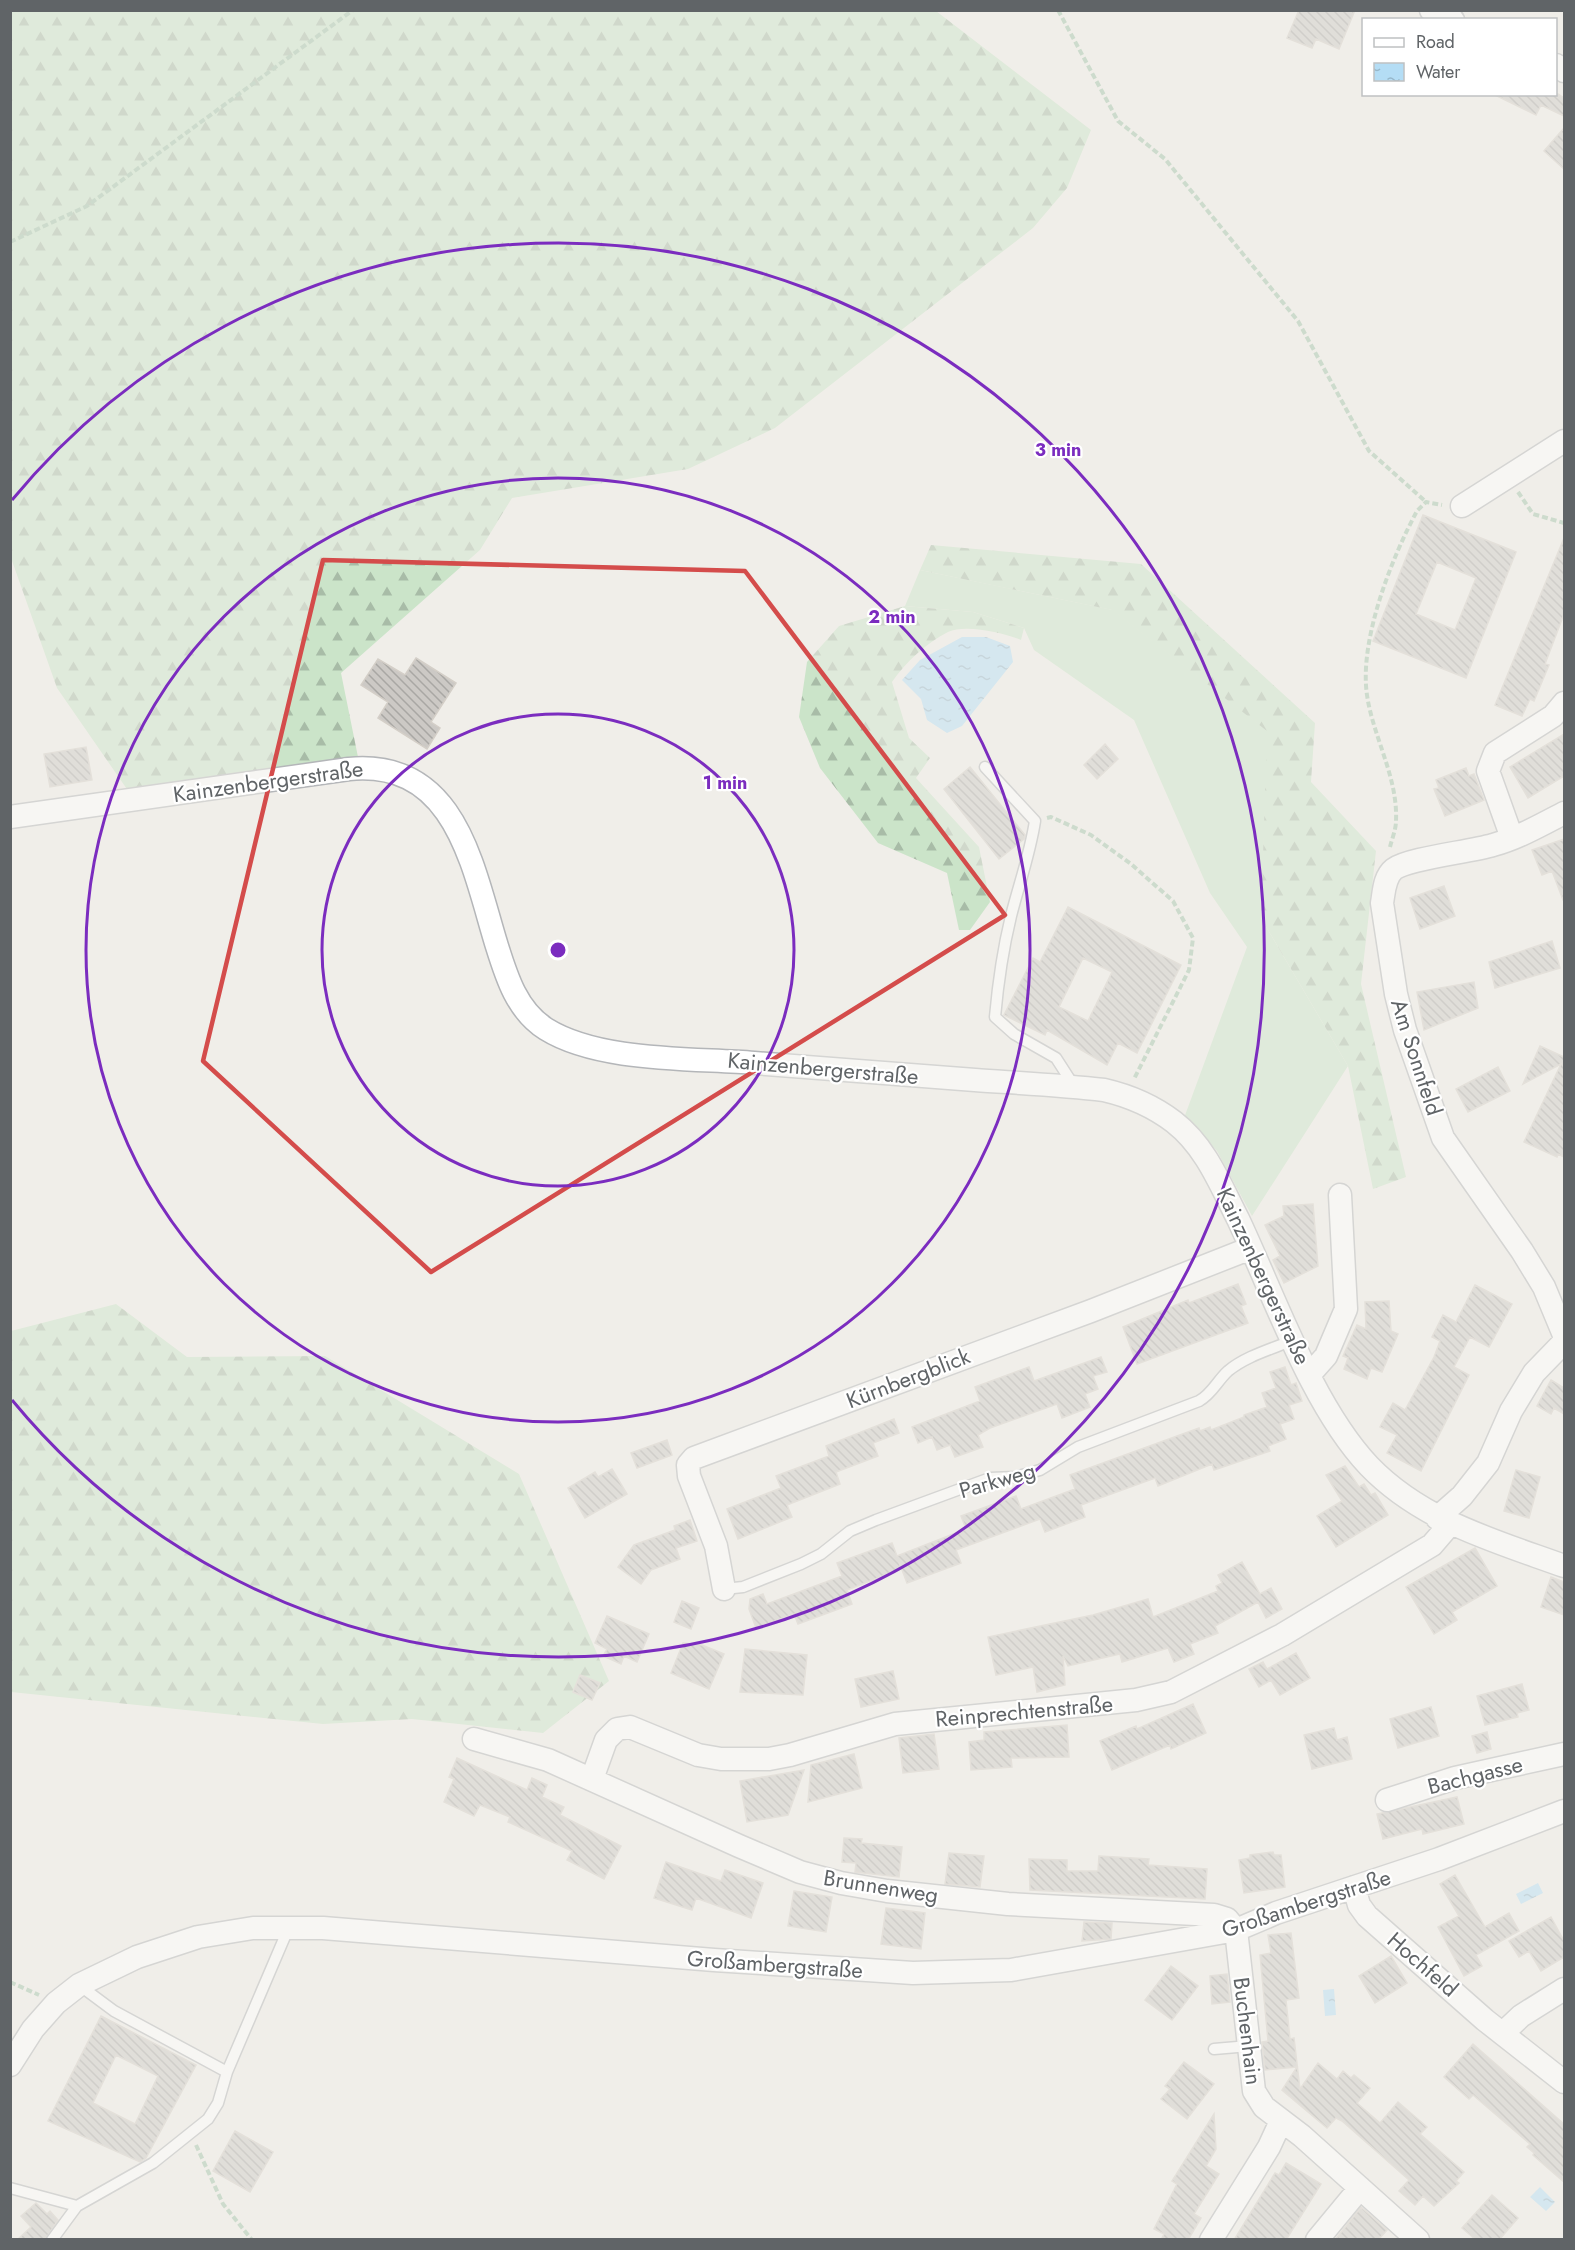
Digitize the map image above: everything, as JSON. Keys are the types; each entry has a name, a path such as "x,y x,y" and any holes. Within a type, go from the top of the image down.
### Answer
{"street":[{"path":"1431,10 1449,18"},
{"path":"1462,506 1564,441"},
{"path":"1512,838 1488,771 1495,753 1553,716 1564,703"},
{"name":"Kainzenbergerstraße","path":"10,818 349,769 370,767 390,770 419,785 439,801 450,816 468,855 508,981 528,1013 558,1036 581,1046 664,1056 1074,1087 1125,1095 1175,1122 1196,1144 1215,1170 1323,1403 1368,1465 1402,1495 1443,1521 1564,1566"},
{"path":"1395,868 1411,862 1466,852 1512,838 1564,813"},
{"name":"Am Sonnfeld","path":"1395,868 1389,875 1384,888 1382,903 1396,994 1405,1030 1443,1138 1522,1251 1544,1287 1564,1335"},
{"path":"1310,1374 1326,1356 1346,1309 1340,1195"},
{"name":"Kürnbergblick","path":"724,1589 716,1546 689,1476 688,1465 694,1458 1091,1311 1251,1248"},
{"name":"Reinprechtenstraße","path":"592,1779 606,1740 617,1729 630,1727 698,1755 721,1759 769,1759 895,1724 1136,1700 1171,1692 1282,1635 1432,1545 1443,1521 1488,1462 1511,1411 1534,1373 1564,1342"},
{"name":"Brunnenweg","path":"474,1739 519,1749 592,1779 759,1855 800,1872 842,1884 1008,1904 1214,1915 1227,1919 1236,1930"},
{"name":"Bachgasse","path":"1387,1800 1455,1779 1564,1754"},
{"name":"Großambergstraße","path":"10,2065 33,2029 56,2003 79,1985 137,1957 198,1937 253,1928 290,1927 913,1973 1011,1970 1236,1930 1276,1913 1439,1859 1564,1811"},
{"name":"Hochfeld","path":"1353,1887 1359,1905 1368,1916 1503,2033 1564,2082"},
{"name":"Buchenhain","path":"1236,1930 1254,2091 1264,2108 1418,2240"},
{"path":"1503,2033 1521,2016 1564,1989"},
{"path":"1211,2240 1269,2147 1281,2121"},
{"path":"1317,2240 1360,2188"}],"lane":[{"path":"985,767 1035,821 1030,852 1009,927 998,981 995,1017 1014,1034 1056,1058 1074,1087"},
{"name":"Parkweg","path":"724,1589 743,1587 801,1564 821,1554 850,1531 876,1520 990,1478 1015,1477 1040,1470 1078,1447 1199,1401 1209,1396 1220,1378 1231,1369 1253,1356 1294,1340"},
{"path":"52,2240 77,2206 153,2163 208,2119 218,2103 227,2072 290,1927"},
{"path":"79,1985 114,2011 227,2072"},
{"path":"1214,2049 1249,2046"},
{"path":"10,2188 77,2206"}],"path":[{"path":"10,242 87,206 353,10"},
{"path":"1058,10 1118,121 1165,159 1298,321 1369,451 1426,502 1462,506"},
{"path":"1508,478 1533,514 1564,523"},
{"path":"1395,868 1390,846 1396,822 1394,793 1367,698 1364,672 1367,642 1378,607 1409,526 1417,511 1426,502"},
{"path":"1035,821 1051,817 1091,835 1131,864 1173,901 1193,938 1189,970 1125,1095"},
{"path":"10,1982 56,2003"},
{"path":"190,2134 224,2204 252,2240"}],"highlighted area":[{"path":"323,560 745,571 1005,915 431,1272 203,1061"}],"green space":[{"path":"10,11 936,11 1091,130 1067,188 1033,228 775,428 688,469 512,498 480,550 341,673 359,762 131,795 57,688 11,558"},
{"path":"931,545 1141,564 1315,723 1311,782 1376,851 1361,984 1406,1177 1373,1189 1348,1066 1261,918 1267,731 1112,610 920,570"},
{"path":"920,570 1113,610 1268,731 1261,918 1348,1066 1252,1216 1217,1151 1184,1118 1247,947 1210,893 1134,720 1034,650 1024,628 973,612 905,606"},
{"path":"905,606 973,612 1024,628 1021,640 975,629 948,632 917,654 892,682 909,738 930,758 916,778 979,847 990,902 970,930 959,930 947,873 878,843 820,768 799,717 807,662 839,626"},
{"path":"116,1304 187,1357 325,1356 519,1474 609,1681 543,1733 412,1719 323,1724 11,1692 11,1331"}],"water":[{"path":"962,637 986,637 1010,646 1013,662 962,726 947,733 927,720 921,699 902,680 920,660"},
{"path":"1538,1883 1543,1893 1521,1904 1516,1894"},
{"path":"1334,1989 1336,2015 1325,2016 1323,1990"},
{"path":"1540,2187 1555,2202 1546,2211 1530,2197"}],"building":[{"path":"1299,10 1355,10 1339,49 1316,39 1312,48 1287,38"},
{"path":"1558,94 1564,98 1564,116 1541,105 1536,115 1497,96 1557,96"},
{"path":"1564,128 1564,169 1544,151"},
{"path":"1423,515 1516,552 1466,678 1373,641","holes":["1437,562 1476,578 1455,630 1416,614"]},
{"path":"1564,538 1564,614 1545,664 1549,665 1534,701 1530,699 1522,716 1495,705"},
{"path":"416,658 456,683 431,722 440,728 427,749 378,718 388,702 361,685 378,659 405,675"},
{"path":"1564,734 1564,776 1528,798 1510,767"},
{"path":"1105,744 1118,759 1097,779 1084,765"},
{"path":"86,747 92,780 50,787 44,754"},
{"path":"970,767 1025,835 1024,839 999,859 944,789"},
{"path":"1466,768 1469,776 1474,774 1484,800 1445,816 1434,789 1439,788 1436,780"},
{"path":"1564,839 1563,900 1552,871 1542,875 1532,850"},
{"path":"1444,886 1455,916 1420,929 1410,898"},
{"path":"1068,907 1181,965 1137,1053 1118,1043 1107,1065 1047,1030 1045,1035 1004,1015 1033,958 1040,962","holes":["1083,958 1112,972 1088,1021 1059,1007"]},
{"path":"1552,941 1560,968 1495,988 1489,962"},
{"path":"1474,982 1478,1008 1424,1030 1417,992"},
{"path":"1540,1046 1564,1057 1564,1157 1558,1154 1557,1157 1524,1142 1561,1064 1523,1084"},
{"path":"1498,1067 1510,1091 1468,1112 1456,1089"},
{"path":"1313,1204 1318,1266 1284,1283 1273,1260 1280,1256 1265,1225 1284,1216 1283,1206"},
{"path":"1238,1284 1246,1304 1241,1306 1248,1323 1137,1364 1123,1327 1188,1300 1189,1303"},
{"path":"1475,1285 1512,1304 1489,1347 1470,1337 1454,1367 1469,1375 1421,1471 1387,1453 1397,1435 1380,1427 1393,1403 1405,1410 1434,1357 1440,1341 1432,1337 1443,1315 1456,1322"},
{"path":"1389,1301 1391,1331 1398,1334 1382,1372 1371,1368 1367,1379 1344,1369 1348,1358 1343,1356 1357,1325 1366,1329 1365,1302"},
{"path":"1101,1357 1107,1372 1093,1376 1098,1389 1085,1394 1090,1407 1062,1418 1057,1404 990,1428 978,1435 983,1447 955,1457 950,1445 937,1450 932,1437 918,1443 912,1427 980,1401 975,1387 1029,1367 1034,1381"},
{"path":"1285,1367 1291,1385 1296,1383 1302,1401 1289,1405 1294,1419 1280,1424 1286,1439 1268,1446 1270,1451 1214,1470 1212,1464 1158,1486 1155,1478 1081,1505 1085,1517 1045,1532 1040,1519 956,1550 961,1563 907,1583 899,1562 901,1569 847,1590 852,1604 798,1624 794,1614 756,1628 749,1609 750,1599 763,1594 767,1604 842,1576 837,1563 892,1543 897,1556 966,1529 961,1516 1016,1496 1021,1509 1075,1489 1070,1475 1199,1428 1200,1431 1210,1427 1211,1430 1244,1417 1244,1415 1267,1407 1262,1393 1276,1388 1270,1372"},
{"path":"1551,1380 1564,1388 1564,1414 1554,1408 1551,1414 1537,1406"},
{"path":"894,1419 899,1433 873,1443 878,1456 836,1472 840,1484 787,1505 792,1517 738,1539 727,1509 781,1488 776,1476 829,1456 826,1446"},
{"path":"667,1440 672,1455 637,1468 631,1453"},
{"path":"1345,1466 1359,1487 1364,1484 1371,1495 1375,1493 1388,1515 1336,1547 1317,1516 1342,1501 1326,1475"},
{"path":"612,1469 627,1494 585,1518 568,1488 595,1472 598,1477"},
{"path":"1516,1470 1540,1477 1529,1518 1504,1511"},
{"path":"690,1520 697,1541 676,1548 680,1559 651,1570 641,1584 618,1567 634,1545 675,1530 674,1526"},
{"path":"1475,1548 1497,1586 1452,1612 1457,1620 1434,1634 1406,1587"},
{"path":"1242,1562 1260,1594 1271,1588 1282,1609 1266,1618 1258,1602 1215,1626 1218,1633 1190,1644 1194,1654 1174,1662 1168,1648 1122,1662 1120,1654 1068,1666 1063,1656 1065,1685 1037,1692 1033,1667 996,1675 988,1637 1093,1615 1148,1599 1153,1617 1218,1591 1216,1586 1222,1583 1218,1575"},
{"path":"1551,1577 1564,1582 1564,1615 1541,1607"},
{"path":"682,1601 699,1608 691,1629 674,1622"},
{"path":"607,1616 649,1634 637,1662 624,1656 621,1664 603,1656 607,1649 595,1643"},
{"path":"683,1643 702,1645 724,1654 709,1689 671,1673"},
{"path":"745,1649 807,1655 803,1695 740,1692"},
{"path":"1296,1653 1310,1678 1280,1695 1271,1680 1259,1687 1249,1669 1263,1662 1267,1669"},
{"path":"893,1671 899,1699 861,1707 855,1679"},
{"path":"580,1675 600,1683 592,1700 573,1692"},
{"path":"1522,1684 1529,1710 1517,1713 1518,1717 1485,1725 1477,1696"},
{"path":"1193,1704 1206,1733 1171,1749 1170,1745 1112,1770 1100,1741 1136,1726 1137,1729"},
{"path":"1431,1707 1439,1736 1398,1748 1390,1719"},
{"path":"1067,1725 1069,1757 1011,1758 1012,1767 971,1770 969,1742 984,1740 984,1732"},
{"path":"1334,1728 1337,1740 1347,1737 1352,1759 1312,1769 1304,1735"},
{"path":"1487,1732 1491,1749 1477,1753 1472,1736"},
{"path":"934,1734 939,1769 903,1773 899,1738"},
{"path":"854,1754 862,1788 808,1802 811,1765"},
{"path":"457,1758 527,1790 532,1778 547,1785 542,1797 564,1807 560,1815 621,1846 604,1879 567,1860 572,1851 508,1822 510,1817 480,1805 474,1816 444,1802 454,1779 449,1777"},
{"path":"804,1770 788,1815 747,1822 740,1781"},
{"path":"1457,1797 1464,1824 1423,1834 1422,1829 1383,1839 1377,1814"},
{"path":"844,1838 862,1839 861,1843 902,1847 899,1877 855,1872 856,1863 842,1862"},
{"path":"1273,1852 1274,1855 1281,1855 1285,1887 1244,1893 1239,1860 1250,1858 1250,1855"},
{"path":"949,1853 984,1856 980,1887 945,1884"},
{"path":"1099,1856 1149,1859 1148,1865 1207,1869 1205,1899 1030,1890 1029,1859 1067,1860 1067,1871 1098,1871"},
{"path":"666,1862 721,1881 725,1870 763,1883 751,1918 696,1898 692,1910 654,1898"},
{"path":"1455,1875 1485,1927 1509,1913 1519,1931 1476,1955 1482,1966 1464,1976 1438,1927 1459,1916 1440,1884"},
{"path":"794,1891 832,1897 826,1932 788,1926"},
{"path":"886,1908 925,1913 921,1949 881,1944"},
{"path":"1551,1917 1564,1941 1564,1957 1541,1971 1529,1951 1519,1957 1509,1941"},
{"path":"1084,1922 1112,1923 1111,1939 1082,1941"},
{"path":"1291,1933 1299,1998 1286,2000 1290,2039 1294,2038 1300,2089 1318,2063 1337,2079 1343,2071 1351,2078 1354,2075 1370,2088 1357,2103 1380,2123 1398,2102 1427,2127 1420,2134 1464,2172 1456,2181 1459,2183 1434,2206 1423,2196 1415,2205 1399,2191 1409,2180 1342,2121 1336,2118 1327,2128 1282,2090 1297,2067 1265,2070 1262,2042 1268,2041 1260,1955 1271,1953 1268,1935"},
{"path":"1391,1956 1407,1983 1375,2003 1359,1976"},
{"path":"1171,1966 1198,1986 1172,2020 1145,2000"},
{"path":"1227,1974 1230,2002 1212,2004 1210,1976"},
{"path":"101,2016 196,2065 146,2158 140,2162 48,2121","holes":["116,2055 158,2076 135,2124 93,2103"]},
{"path":"1473,2044 1564,2124 1564,2182 1533,2155 1534,2153 1527,2147 1530,2144 1473,2095 1469,2099 1444,2077"},
{"path":"1184,2062 1214,2084 1187,2119 1161,2099 1170,2089 1165,2086"},
{"path":"1214,2114 1216,2149 1206,2166 1219,2174 1194,2214 1201,2218 1188,2240 1161,2240 1164,2234 1154,2229 1177,2184 1172,2181"},
{"path":"235,2131 273,2152 250,2192 213,2171"},
{"path":"1286,2163 1321,2184 1286,2240 1234,2240 1275,2173 1279,2175"},
{"path":"1492,2195 1518,2218 1499,2240 1476,2240 1462,2228"},
{"path":"36,2203 47,2214 50,2211 58,2220 45,2240 17,2240 31,2227 21,2216"},
{"path":"1361,2207 1387,2230 1378,2240 1335,2240"}]}
